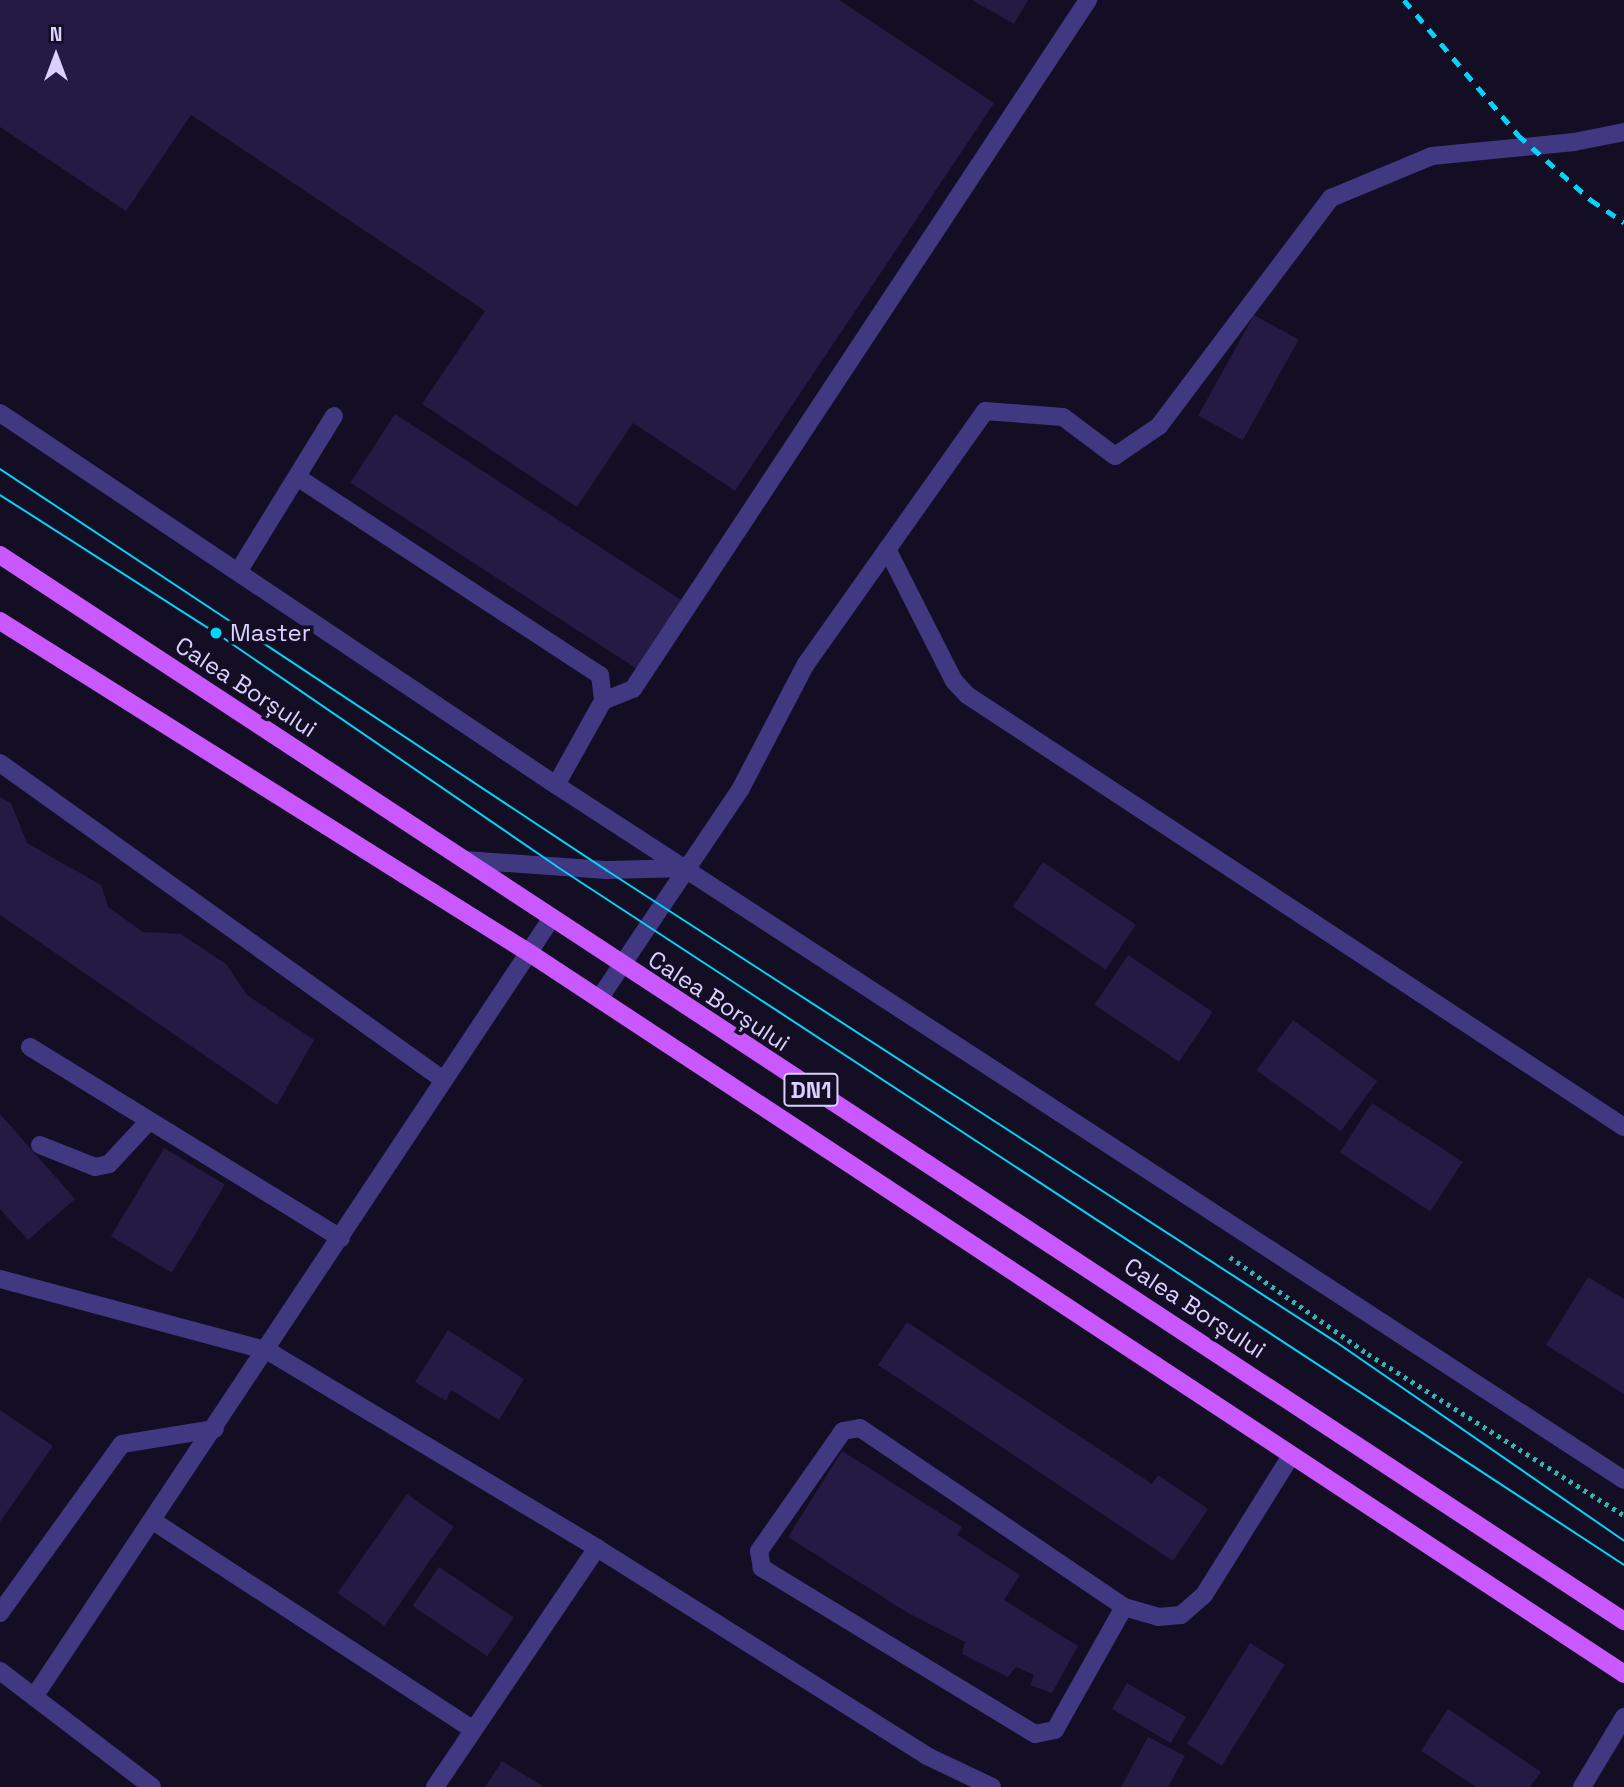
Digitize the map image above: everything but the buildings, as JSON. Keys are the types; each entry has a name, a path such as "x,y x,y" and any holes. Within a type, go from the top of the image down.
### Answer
{"main road":[{"name":"Calea Borșului","path":"0,555 465,860 621,967 1624,1621"},
{"name":"DN1","path":"0,621 531,954 1624,1674"}],"street":[{"path":"603,701 633,689 1088,0"},
{"path":"599,999 740,790 806,664 985,411 1063,417 1115,456 1159,426 1331,198 1432,156 1574,142 1624,132"},
{"path":"0,413 556,785 688,868 1624,1480"},
{"path":"239,572 334,416"},
{"path":"297,477 600,675 603,701 556,785"},
{"path":"887,549 954,681 967,695 1624,1127"},
{"path":"0,763 442,1079"},
{"path":"465,860 606,870 688,868"},
{"path":"34,1697 268,1351 442,1079 531,954 551,919"},
{"path":"30,1047 341,1238"},
{"path":"40,1145 95,1167 109,1164 149,1121"},
{"path":"0,1279 268,1351 597,1548 927,1756 988,1786"},
{"path":"1124,1607 1055,1730 1035,1734 762,1568 759,1551 843,1431 860,1428 1124,1607 1158,1617 1181,1615 1204,1595 1291,1455"},
{"path":"0,1613 122,1444 215,1429"},
{"path":"153,1521 474,1730"},
{"path":"435,1787 597,1548"},
{"path":"0,1671 152,1787"},
{"path":"1582,1787 1624,1717"}],"tram line":[{"path":"0,469 606,870 1336,1342 1624,1541"},
{"path":"0,495 216,633 556,866 1624,1565"}],"railway":[{"path":"1404,0 1518,135 1591,200 1624,222"}],"place":[{"name":"Master","path":"216,633"}]}
